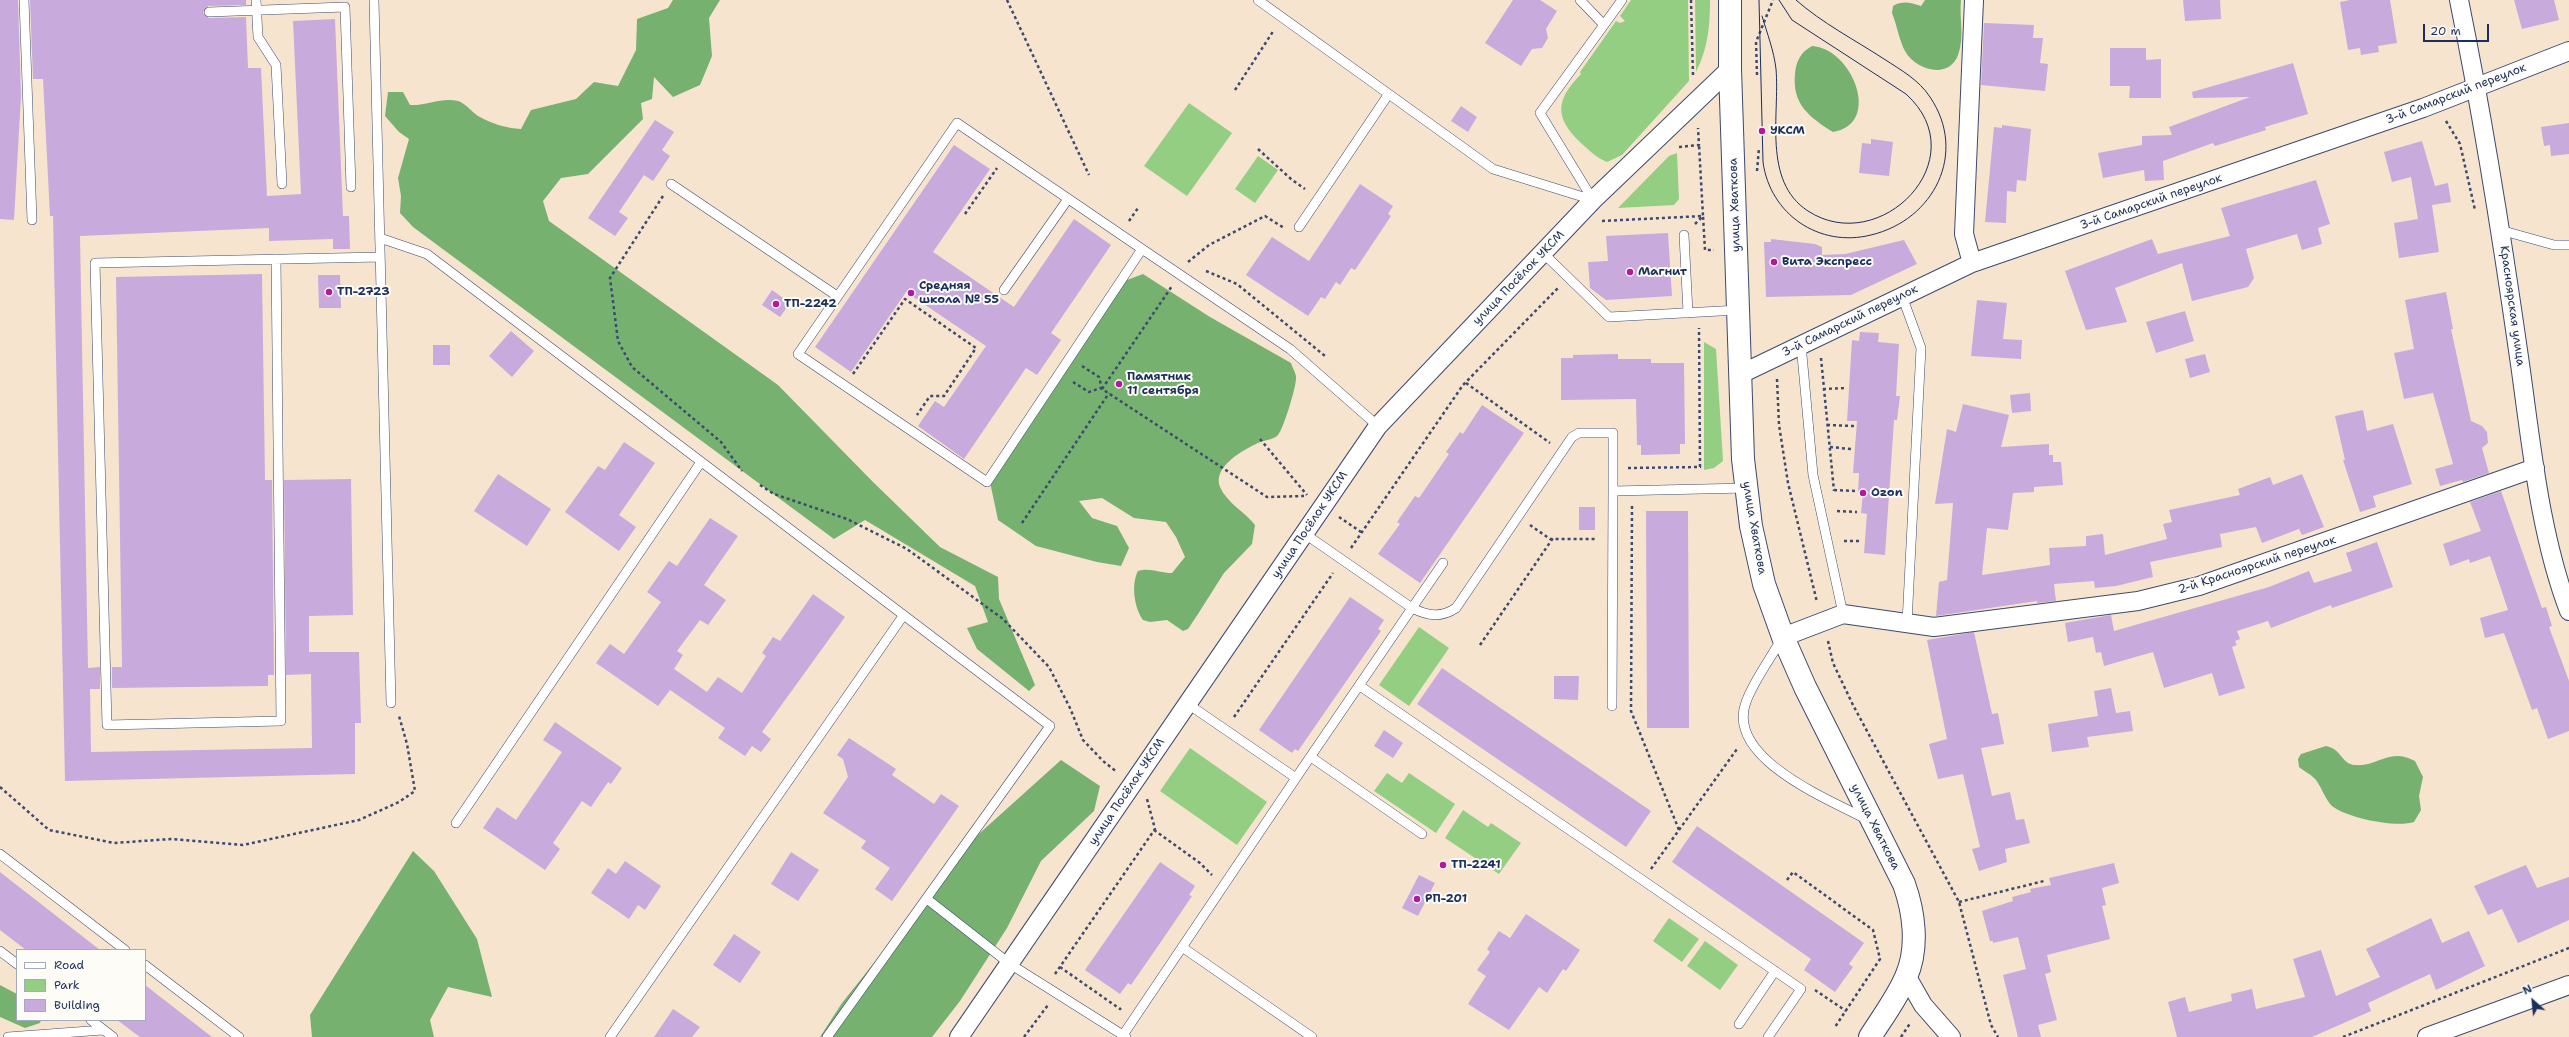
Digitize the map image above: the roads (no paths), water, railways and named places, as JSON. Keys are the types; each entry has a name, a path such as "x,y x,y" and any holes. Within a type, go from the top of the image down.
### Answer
{"main road":[{"name":"улица Хваткова","path":"1730,0 1730,69 1742,374 1743,459 1751,526 1764,584 1783,637 1805,687 1904,884 1912,909 1913,939 1907,977 1870,1037"}],"street":[{"path":"1972,263 1964,234 1974,0"},
{"name":"Красноярская улица","path":"2459,0 2477,88 2500,230 2535,468 2553,560 2569,611"},
{"name":"3-й Самарский переулок","path":"1742,374 1801,344 1972,263 2422,108 2569,52"},
{"name":"улица Посёлок УКСМ","path":"959,1037 1378,426 1593,200 1730,69"},
{"name":"2-й Красноярский переулок","path":"1783,637 1843,614 1907,623 1942,626 2138,601 2192,588 2535,468"},
{"path":"1907,977 1923,1006 1951,1037"},
{"path":"2427,1037 2569,985"}],"lane":[{"path":"24,0 32,220"},
{"path":"256,0 258,37 276,65 282,184"},
{"path":"374,0 391,703"},
{"path":"1258,0 1388,96 1493,169 1593,200"},
{"path":"1580,0 1604,25"},
{"path":"1593,200 1540,113 1622,0"},
{"path":"209,12 345,7 351,187"},
{"path":"1299,228 1388,96"},
{"path":"1142,250 1069,357 987,482 798,354 957,123 1290,349 1378,426"},
{"path":"671,184 837,296"},
{"path":"1004,290 1068,199"},
{"path":"2500,230 2554,245 2569,245"},
{"path":"1684,235 1688,313"},
{"path":"380,238 426,254 1050,726 827,1037"},
{"path":"1543,253 1609,317 1739,310"},
{"path":"276,259 282,721 107,725 95,263 276,259 380,257"},
{"path":"1902,296 1921,348 1907,623"},
{"path":"1801,344 1813,475 1843,614"},
{"path":"1305,534 1412,608 1422,614 1439,616 1456,608 1572,437 1579,433 1613,433 1612,706"},
{"path":"456,823 701,462"},
{"path":"1613,491 1747,488"},
{"path":"927,899 1010,964 1124,1036 1182,947 1443,563"},
{"path":"610,1037 903,616"},
{"path":"1783,637 1746,702 1746,735 1760,756 1791,778 1874,824"},
{"path":"1360,686 1801,989 1768,1037"},
{"path":"1188,704 1296,778"},
{"path":"1311,757 1422,834"},
{"path":"0,854 124,949"},
{"path":"1182,947 1312,1037"},
{"path":"0,950 16,963"},
{"path":"146,966 239,1037"},
{"path":"1739,1024 1775,971"},
{"path":"91,1021 113,1037"},
{"path":"8,1037 103,1030"}],"tram line":[{"path":"1759,0 1763,162 1768,181 1776,197 1787,211 1800,223 1816,231 1833,236 1852,238 1871,235 1893,227 1912,215 1927,200 1938,181 1945,161 1946,140 1941,118 1926,91 1915,80 1828,24 1796,0"},
{"path":"1762,16 1772,49 1776,69 1776,146 1779,165 1784,182 1794,198 1808,211 1836,222 1864,222 1890,212 1911,194 1926,172 1931,146 1925,120 1906,94 1792,20 1779,0"}],"place":[{"name":"УКСМ","path":"1762,131"},
{"name":"Вита Экспресс","path":"1774,262"},
{"name":"Магнит","path":"1630,272"},
{"name":"ТП-2723","path":"329,292"},
{"name":"Средняя школа № 55","path":"911,293"},
{"name":"ТП-2242","path":"776,304"},
{"name":"Памятник 11 сентября","path":"1119,384"},
{"name":"Ozon","path":"1863,493"},
{"name":"ТП-2241","path":"1443,865"},
{"name":"РП-201","path":"1417,899"}]}
